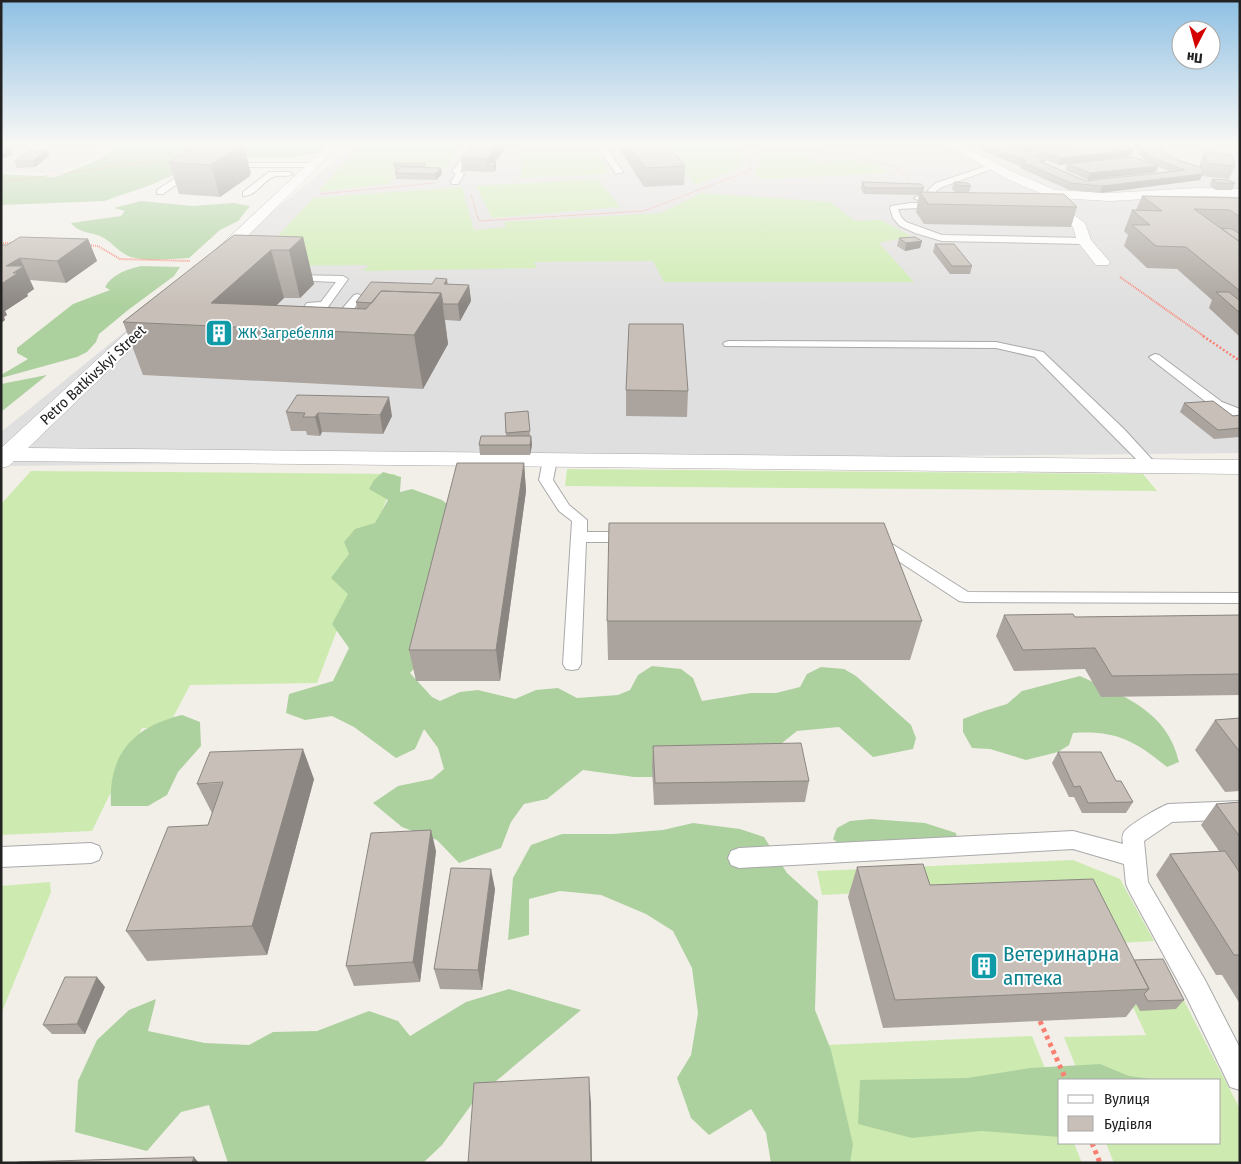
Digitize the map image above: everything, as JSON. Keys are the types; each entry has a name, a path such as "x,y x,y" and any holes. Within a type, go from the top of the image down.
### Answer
{"street":[{"path":"208,266 281,198"},
{"path":"1045,199 1067,198"},
{"path":"1045,199 1080,226 1084,241 1102,262"},
{"name":"Petro Batkivskyi Street","path":"5,458 152,319 168,312"},
{"path":"5,458 550,460 1240,467"}],"lane":[{"path":"950,204 914,206 907,204 894,208 897,218 903,224 918,231 942,238 1084,241"},
{"path":"284,278 343,279 324,305 311,305 301,322"},
{"path":"325,326 337,324 358,297"},
{"path":"729,344 996,345 1039,354 1150,465"},
{"path":"1156,357 1218,405 1240,414"},
{"path":"550,460 546,480 564,508 580,520 572,664"},
{"path":"861,536 871,536 965,597 1240,598"},
{"path":"580,537 648,537"},
{"path":"1240,810 1168,813 1133,837 1137,884 1196,989 1240,1077"},
{"path":"739,858 1073,840 1134,857"},
{"path":"1,857 91,853"}],"path":[{"path":"472,198 479,221 644,211 677,198"},
{"path":"1,243 19,243"},
{"path":"80,245 98,246 120,259 208,266"},
{"path":"1102,262 1125,282 1186,322 1212,344 1240,361"},
{"path":"1040,1021 1066,1079"},
{"path":"1092,1144 1100,1163"}],"shaded area":[{"path":"289,198 1240,198 1240,453 1,466 1,432"}],"green space":[{"path":"1,198 112,198 104,201 1,205"},
{"path":"313,198 465,198 474,230 506,227 504,222 661,213 690,198 777,198 830,202 855,221 881,220 911,236 879,243 914,282 664,282 653,261 534,262 537,268 363,271 369,265 250,266"},
{"path":"482,198 613,198 620,207 492,218"},
{"path":"141,201 192,206 233,203 250,206 238,221 220,230 189,258 152,260 131,257 102,237 81,231 71,223 121,216 125,211 114,208"},
{"path":"141,266 180,267 174,276 99,334 96,342 87,352 77,357 1,378 1,375 28,359 17,353 17,348 73,304 110,290 105,287 116,275"},
{"path":"47,375 1,412 1,384"},
{"path":"567,469 1143,474 1157,491 565,486"},
{"path":"31,471 396,474 317,683 190,685 167,729 142,728 92,831 1,835 1,504"},
{"path":"383,472 401,477 400,492 412,489 442,500 452,508 431,650 410,673 432,697 440,701 460,692 478,690 515,699 536,690 558,688 577,698 618,695 630,690 638,675 652,666 681,669 693,678 702,701 751,693 776,693 800,687 807,674 821,667 844,669 856,676 911,725 916,738 913,749 873,757 839,727 797,731 777,747 681,777 634,777 583,770 547,799 524,804 511,822 501,848 459,863 437,840 402,827 373,803 398,786 432,779 444,769 438,748 424,729 415,749 396,758 354,727 332,716 305,720 286,713 289,694 333,681 349,648 332,624 348,594 331,578 349,554 344,542 355,529 375,523 388,500 369,489 374,480"},
{"path":"1080,676 1127,698 1154,717 1165,729 1173,744 1179,762 1167,767 1135,744 1101,733 1073,733 1069,745 1058,752 1026,760 990,749 972,748 963,732 963,719 1007,704 1022,691"},
{"path":"182,715 200,722 201,746 178,772 167,795 148,806 111,806 111,788 114,772 119,758 127,746 137,735 150,727"},
{"path":"871,819 925,823 956,833 957,839 937,856 862,862 833,839 837,828 850,821"},
{"path":"693,823 740,829 764,837 787,873 818,901 815,1010 831,1050 853,1144 850,1163 771,1163 766,1133 751,1109 709,1135 691,1118 677,1078 691,1055 698,1013 692,968 673,931 646,914 601,895 560,891 529,899 529,935 508,940 513,878 531,845 562,834 613,834 663,830"},
{"path":"1073,860 1120,879 1154,941 1102,944 919,890 822,895 817,871"},
{"path":"50,882 51,892 1,1014 1,886"},
{"path":"1163,960 1240,1109 1240,1163 1114,1163 1106,1144 1221,1144 1221,1079 1081,1079 1064,1037 1146,1035 1112,962"},
{"path":"509,989 581,1010 477,1097 442,1145 423,1163 228,1163 209,1105 181,1112 147,1151 75,1132 78,1081 97,1040 129,1010 156,999 148,1031 205,1043 249,1045 273,1032 317,1031 369,1011 398,1021 410,1036 466,1002"},
{"path":"1032,1036 1058,1101 1058,1144 1074,1144 1082,1163 827,1163 804,1046"},
{"path":"1100,1064 1129,1076 1151,1079 1058,1079 1058,1137 981,1131 912,1138 858,1124 860,1080 967,1078 1030,1068"}],"building":[{"path":"924,198 1068,198 1077,207 928,204"},
{"path":"1145,198 1240,198 1240,217 1230,210 1194,209 1240,242 1240,291 1186,247 1156,246 1132,225 1150,225 1132,210 1162,211"},
{"path":"1221,228 1232,229 1240,234 1240,242"},
{"path":"234,235 303,237 289,250 271,250 211,303 366,309 381,291 441,293 414,335 123,322"},
{"path":"20,237 88,239 57,261 20,258 6,266 24,266 13,273 18,273 1,284 1,245 7,245"},
{"path":"915,237 922,241 906,243 899,238"},
{"path":"935,244 954,244 972,266 952,266"},
{"path":"436,278 447,279 444,284 469,285 458,304 443,304 441,293 381,291 372,303 356,302 371,282 432,284"},
{"path":"1216,292 1229,292 1240,301 1240,313"},
{"path":"629,324 683,324 688,391 626,390"},
{"path":"297,395 389,397 380,415 318,413 315,417 303,417 305,413 286,412"},
{"path":"1213,401 1233,416 1240,415 1240,428 1218,430 1184,403"},
{"path":"528,411 530,431 506,433 505,413"},
{"path":"481,436 531,436 530,445 479,445"},
{"path":"457,463 524,463 496,650 409,650"},
{"path":"609,523 884,523 922,621 607,621"},
{"path":"1073,614 1075,617 1240,615 1240,674 1112,676 1095,648 1023,650 1004,615"},
{"path":"1240,718 1240,752 1215,720"},
{"path":"801,743 809,781 655,783 653,746"},
{"path":"303,749 252,926 126,931 168,827 208,825 223,782 197,784 210,752"},
{"path":"1058,752 1101,752 1116,781 1121,781 1133,802 1088,803 1080,786 1074,787"},
{"path":"1240,802 1240,837 1216,804"},
{"path":"431,830 413,962 346,966 371,833"},
{"path":"1225,851 1240,873 1240,955 1234,955 1170,854"},
{"name":"Ветеринарна аптека","path":"923,864 930,885 1093,879 1149,989 895,1000 857,867"},
{"path":"451,868 491,869 478,970 434,969"},
{"path":"1163,959 1184,1000 1148,1001 1144,994 1149,989 1134,960"},
{"path":"65,977 97,977 77,1024 43,1025"},
{"path":"589,1077 591,1163 468,1163 474,1083"},
{"path":"194,1157 192,1163 18,1163 18,1162"}],"place":[{"name":"ЖК Загребелля","path":"219,333"},
{"name":"Ветеринарна аптека","path":"984,966"}]}
